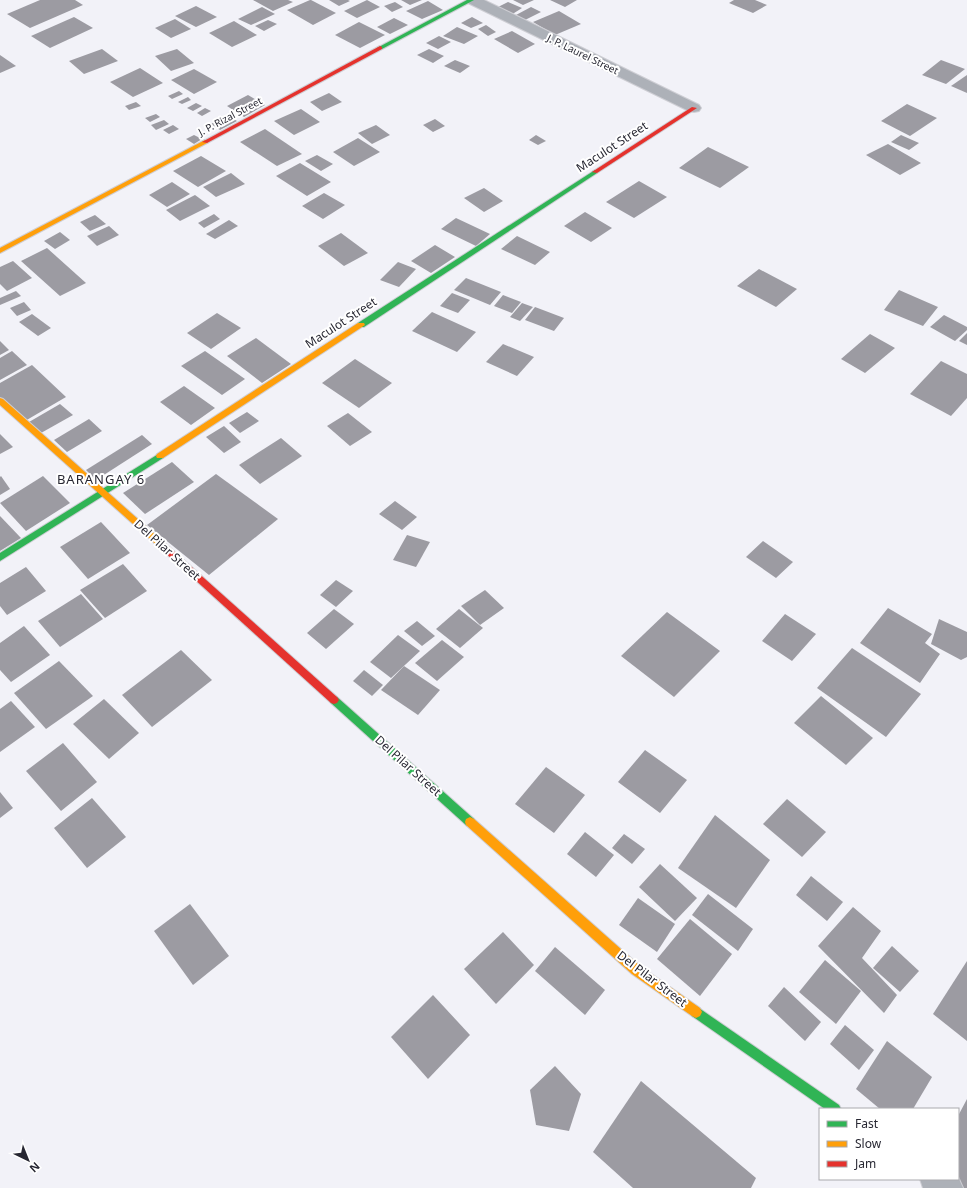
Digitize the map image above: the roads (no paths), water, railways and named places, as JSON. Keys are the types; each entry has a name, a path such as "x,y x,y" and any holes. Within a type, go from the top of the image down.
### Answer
{"street":[{"name":"J. P. Laurel Street","path":"472,0 694,108"},
{"name":"J. P. Rizal Street","path":"0,251 472,0"},
{"name":"Maculot Street","path":"0,558 694,108"},
{"name":"Del Pilar Street","path":"0,401 636,970 834,1108"},
{"path":"936,1180 948,1188"}],"district":[{"name":"BARANGAY 6","path":"101,479"}]}
